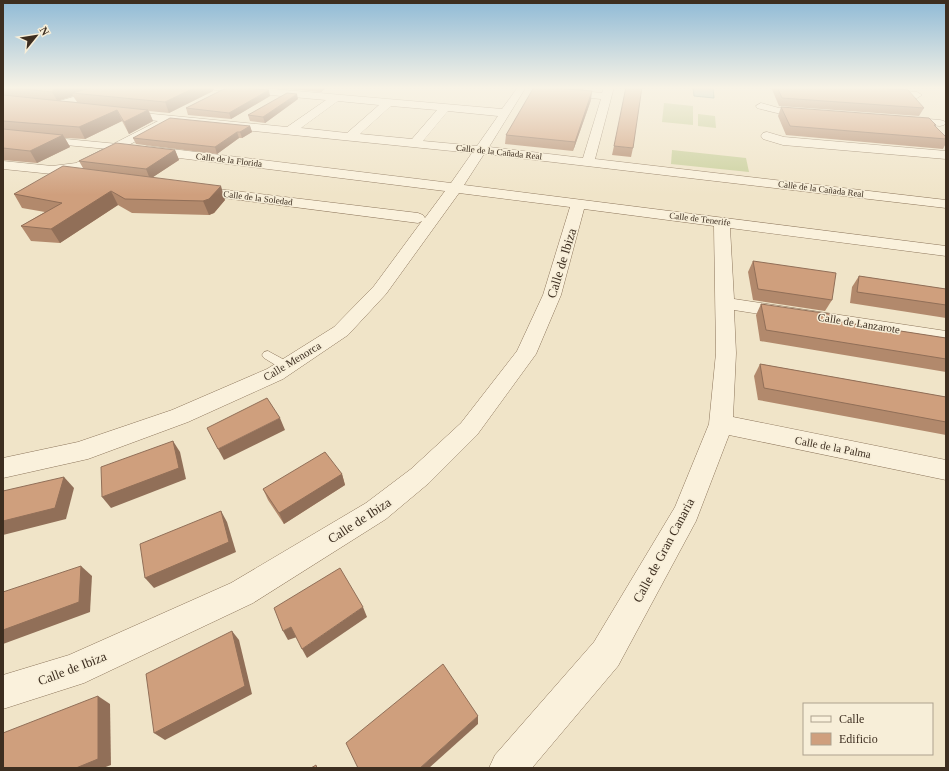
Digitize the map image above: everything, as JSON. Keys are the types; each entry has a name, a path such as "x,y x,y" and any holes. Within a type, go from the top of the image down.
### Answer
{"street":[{"path":"3,165 41,169 60,169 85,164 162,123"},
{"name":"Calle de la Cañada Real","path":"221,123 588,162 946,204"},
{"path":"291,130 301,123"},
{"path":"350,137 366,123"},
{"path":"415,143 432,123"},
{"name":"Calle Menorca","path":"3,468 79,452 172,419 269,377 341,331 380,290 427,219 455,188 498,123"},
{"path":"588,162 599,123"},
{"path":"918,123 943,127"},
{"name":"Calle de la Florida","path":"3,136 118,147 455,188"},
{"path":"767,136 783,141 946,155"},
{"path":"60,169 74,175 90,177"},
{"name":"Calle de la Soledad","path":"176,188 427,219"},
{"name":"Calle de Tenerife","path":"455,188 946,251"},
{"name":"Calle de Ibiza","path":"3,692 72,670 242,593 376,511 420,476 470,429 526,354 552,295 578,204"},
{"name":"Calle de Gran Canaria","path":"508,768 606,654 686,513 721,424 726,353 722,222"},
{"name":"Calle de Lanzarote","path":"725,303 946,337"},
{"name":"Calle de la Palma","path":"721,424 946,470"}],"lane":[{"path":"268,355 286,366"}],"green space":[{"path":"672,123 693,123 693,125"},
{"path":"698,123 716,123 716,128 698,126"},
{"path":"672,150 746,158 749,172 671,164"}],"building":[{"path":"28,123 88,123 79,127"},
{"path":"161,123 220,123 250,126 240,132 237,132 215,147 133,138"},
{"path":"513,123 581,123 575,142 506,135"},
{"path":"619,123 637,123 633,148 614,146"},
{"path":"789,123 934,123 936,125 934,125 946,137 946,139 790,126"},
{"path":"3,129 63,135 30,151 3,148"},
{"path":"116,143 175,150 146,169 79,161"},
{"path":"63,166 221,186 209,199 203,201 125,199 111,191 51,229 21,226 62,203 14,194"},
{"path":"753,261 836,273 832,300 758,289"},
{"path":"859,276 946,289 946,305 857,292"},
{"path":"761,304 830,314 829,320 946,338 946,359 766,330"},
{"path":"760,364 946,397 946,422 764,388"},
{"path":"267,398 280,418 218,449 207,428"},
{"path":"173,441 179,468 102,497 101,467"},
{"path":"325,452 342,474 279,513 263,489"},
{"path":"64,477 55,508 3,521 3,491"},
{"path":"221,511 229,542 145,578 140,544"},
{"path":"81,566 79,602 3,630 3,592"},
{"path":"340,568 363,607 302,649 291,627 283,631 274,608"},
{"path":"232,631 245,686 154,733 146,674"},
{"path":"443,664 478,716 420,768 358,768 346,743"},
{"path":"98,696 98,759 76,768 3,768 3,733"}]}
